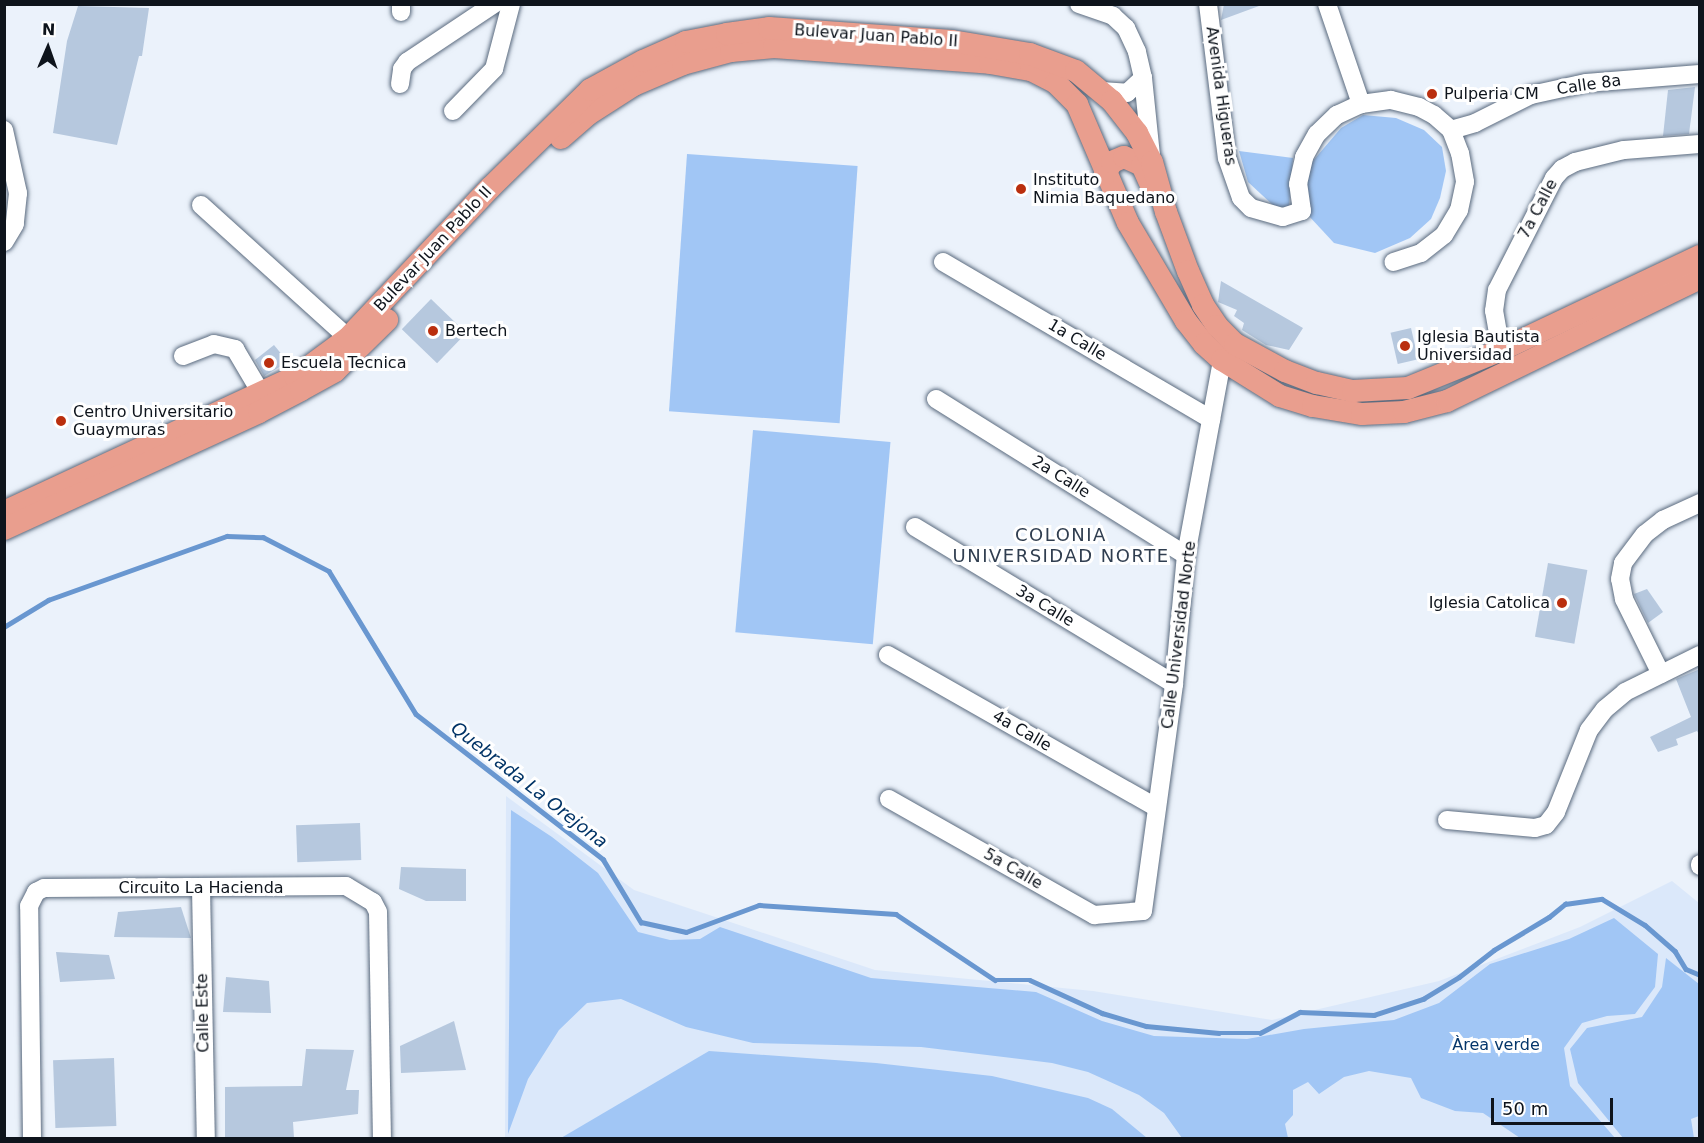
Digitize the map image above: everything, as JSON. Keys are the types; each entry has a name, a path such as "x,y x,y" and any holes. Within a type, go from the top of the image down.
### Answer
{"main road":[{"name":"Bulevar Juan Pablo II","path":"4,512 295,377 348,338 490,188 590,90 643,61 686,42 769,28 952,41 1011,50 1058,63 1076,71 1101,91 1137,133 1152,162 1164,203 1192,279 1217,326 1235,344 1285,372 1317,383 1353,391 1408,388 1501,350 1700,256"},
{"name":"Bulevar Juan Pablo II","path":"4,529 259,412 335,371 360,349 532,164 587,115 634,85 683,64 731,51 774,46 990,63 1031,70 1056,83 1077,104 1105,174 1128,223 1186,321 1204,344 1222,360 1280,396 1312,406 1362,414 1404,412 1447,401 1700,278"},
{"path":"1105,174 1112,162 1124,157 1131,159 1142,165 1151,186 1164,203 1161,223 1154,227 1143,229 1128,223"}],"street":[{"path":"400,84 402,69 406,62 494,4"},
{"path":"453,111 494,69 511,4"},
{"path":"1079,4 1113,16 1126,28 1137,52 1143,78 1152,162"},
{"name":"Avenida Higueras","path":"1208,4 1227,158 1241,198 1251,208 1283,217 1302,211 1299,184 1304,158 1312,142 1337,115 1362,104 1390,100 1419,107 1434,115 1451,130"},
{"path":"1327,4 1362,104"},
{"name":"Calle 8a","path":"1451,130 1475,123 1531,95 1586,83 1700,74"},
{"path":"1101,91 1127,93 1143,78"},
{"path":"4,130 18,193 15,224 4,242"},
{"path":"1393,262 1421,253 1444,235 1459,210 1465,182 1460,153 1451,130"},
{"name":"7a Calle","path":"1501,350 1494,311 1497,290 1554,178 1562,169 1575,162 1624,150 1700,144"},
{"path":"201,205 348,338"},
{"name":"1a Calle","path":"944,261 1211,419"},
{"path":"183,356 214,344 235,349 261,393"},
{"name":"Calle Universidad Norte","path":"1143,911 1174,684 1186,555 1222,360"},
{"name":"2a Calle","path":"936,399 1186,555"},
{"path":"1661,674 1624,599 1620,579 1623,563 1645,534 1663,520 1700,503"},
{"name":"3a Calle","path":"915,527 1174,684"},
{"name":"4a Calle","path":"888,655 1157,808"},
{"path":"1447,820 1535,828 1546,825 1556,812 1589,730 1605,709 1625,692 1700,655"},
{"name":"5a Calle","path":"889,799 1094,915 1143,911"},
{"name":"Circuito La Hacienda","path":"32,1138 30,906 36,892 44,888 346,886 373,902 378,912 382,1138"},
{"name":"Calle Este","path":"201,888 206,1138"}],"shaded area":[{"path":"506,796 634,890 875,970 1093,991 1272,1020 1439,981 1580,927 1672,881 1699,903 1699,1138 505,1138"}],"green space":[{"path":"1363,115 1396,118 1424,130 1442,147 1446,171 1440,198 1431,219 1410,238 1375,253 1334,243 1308,215 1305,193 1312,162 1341,128"},
{"path":"1239,151 1293,158 1289,207 1276,208 1248,182"},
{"path":"687,154 858,166 840,423 669,411"},
{"path":"753,430 890,442 873,644 735,632"},
{"name":"Àrea verde","path":"511,810 552,837 598,873 638,932 670,940 700,939 720,927 871,978 1036,992 1102,1021 1154,1036 1247,1039 1304,1029 1394,1020 1439,1003 1490,964 1569,939 1614,918 1658,954 1655,987 1635,1014 1607,1016 1582,1023 1564,1048 1570,1086 1615,1138 1520,1138 1483,1113 1455,1111 1421,1098 1411,1078 1369,1071 1344,1077 1319,1094 1308,1082 1293,1090 1293,1115 1285,1124 1288,1138 1182,1138 1164,1113 1139,1095 1088,1072 1052,1063 921,1047 753,1043 686,1027 621,999 587,1003 559,1030 528,1079 508,1134"},
{"path":"1666,958 1699,984 1699,1116 1691,1119 1694,1138 1623,1138 1578,1083 1570,1049 1587,1028 1642,1017 1662,987"},
{"path":"709,1051 876,1063 992,1076 1088,1098 1112,1109 1147,1138 561,1138"}],"building":[{"path":"1224,4 1259,4 1259,6 1221,20"},
{"path":"78,6 149,8 142,56 139,56 117,145 53,133 67,41"},
{"path":"1695,87 1689,134 1663,136 1668,90"},
{"path":"1221,281 1303,328 1289,350 1266,345 1242,330 1244,323 1234,316 1237,310 1218,302"},
{"name":"Bertech","path":"431,299 466,333 437,363 402,329"},
{"name":"Iglesia Bautista Universidad","path":"1411,328 1418,359 1398,364 1391,333"},
{"name":"Escuela Tecnica","path":"274,345 288,362 264,376 255,360"},
{"name":"Iglesia Catolica","path":"1548,563 1587,570 1574,644 1535,637"},
{"path":"1647,589 1663,612 1648,623 1634,594"},
{"path":"1700,669 1700,736 1697,731 1676,739 1678,745 1658,752 1650,737 1691,717 1676,679"},
{"path":"360,823 361,860 297,862 296,825"},
{"path":"401,867 466,869 466,901 426,901 399,889"},
{"path":"181,907 191,938 114,937 118,912"},
{"path":"56,952 109,955 115,979 60,982"},
{"path":"226,977 269,981 271,1013 223,1012"},
{"path":"454,1021 466,1070 401,1073 400,1046"},
{"path":"306,1049 354,1050 346,1090 359,1090 358,1114 293,1122 294,1138 225,1138 225,1087 302,1086"},
{"path":"114,1058 116,1126 55,1128 53,1060"}],"waterway":[{"name":"Quebrada La Orejona","path":"4,627 48,600 227,536 263,537 329,571 416,714 603,859 641,922 686,932 759,905 896,914 995,980 1030,980 1102,1013 1146,1026 1219,1033 1260,1033 1300,1012 1374,1015 1423,999 1459,977 1494,950 1549,917 1565,904 1602,899 1645,925 1675,951 1686,969 1700,975"}],"place":[{"name":"Pulperia CM","path":"1432,94"},
{"name":"Instituto Nimia Baquedano","path":"1021,189"},
{"name":"Bertech","path":"433,331"},
{"name":"Iglesia Bautista Universidad","path":"1405,346"},
{"name":"Escuela Tecnica","path":"269,363"},
{"name":"Centro Universitario Guaymuras","path":"61,421"},
{"name":"Iglesia Catolica","path":"1562,603"}],"district":[{"name":"COLONIA UNIVERSIDAD NORTE","path":"1061,546"}]}
